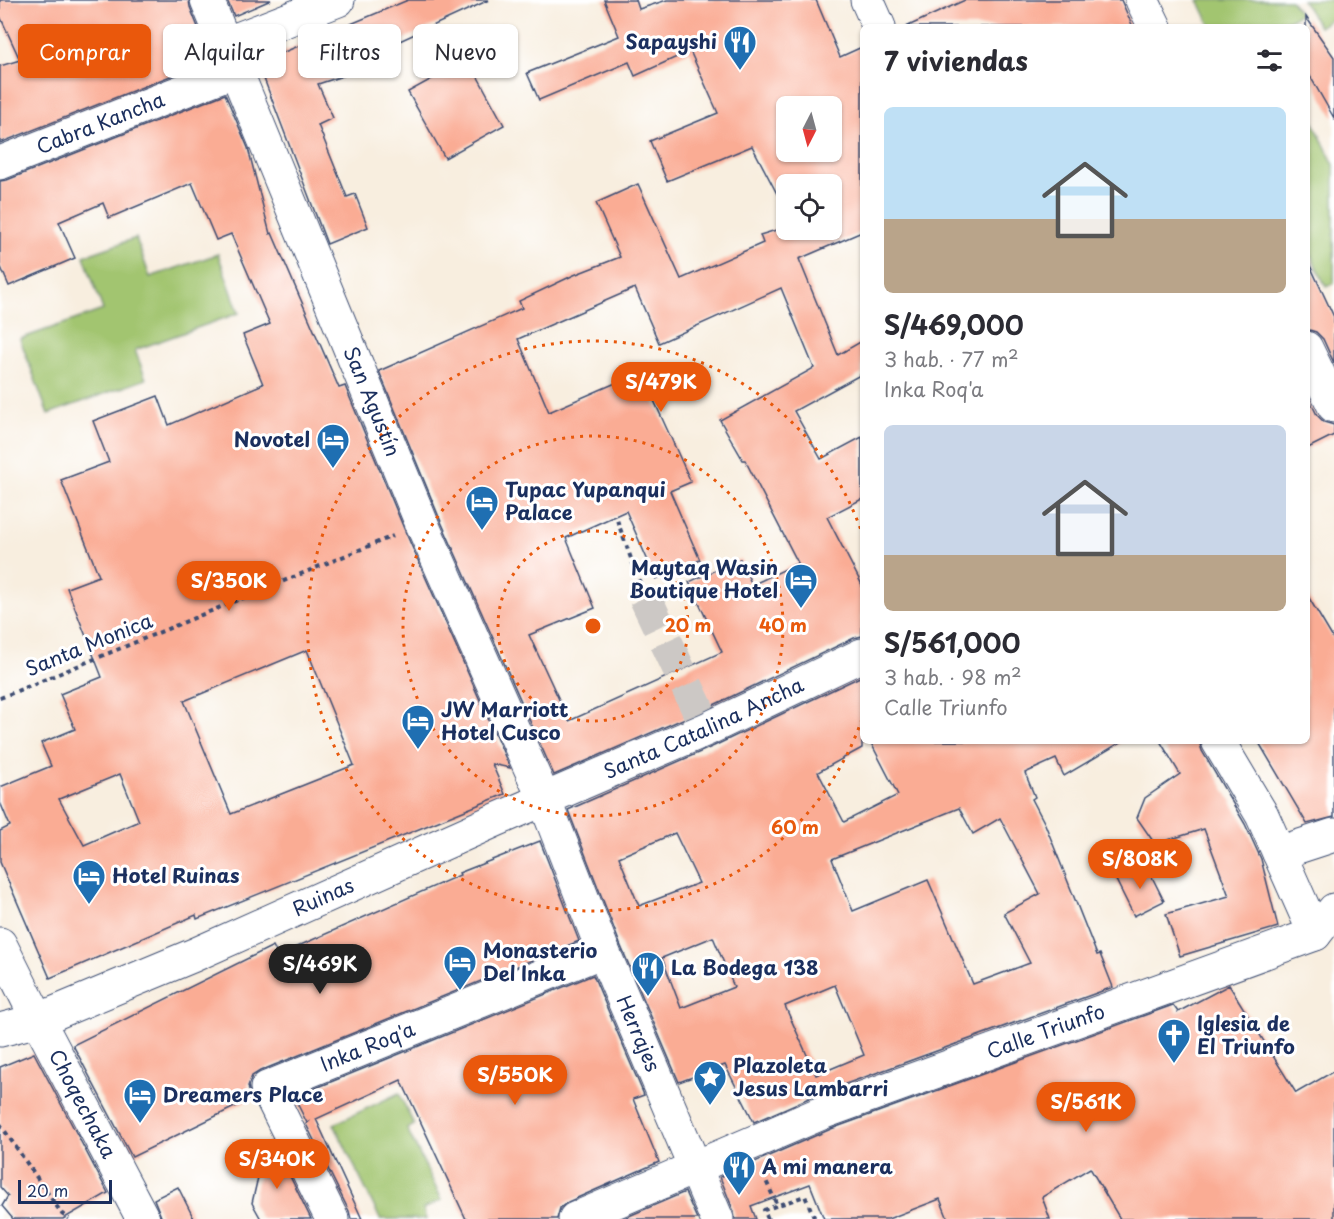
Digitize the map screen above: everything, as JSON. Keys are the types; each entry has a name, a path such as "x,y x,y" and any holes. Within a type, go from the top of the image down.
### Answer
{"street":[{"name":"San Agustín","path":"207,0 217,24"},
{"name":"Cabra Kancha","path":"286,27 338,0"},
{"path":"867,0 878,24"},
{"path":"1142,0 1154,24"},
{"name":"Cabra Kancha","path":"0,163 184,78"},
{"name":"San Agustín","path":"239,78 422,524 544,799"},
{"path":"1310,356 1334,406"},
{"name":"Santa Catalina Ancha","path":"544,799 707,729 860,656"},
{"name":"Calle Triunfo","path":"575,1219 824,1112 1324,922 1279,853 1262,815 1220,744"},
{"name":"Herrajes","path":"544,799 603,951 717,1219"},
{"name":"Ruinas","path":"0,1030 38,1020 194,955 544,799"},
{"path":"1279,853 1334,834"},
{"name":"Choqechaka","path":"0,944 143,1219"},
{"name":"Inka Roq'a","path":"332,1219 267,1088 603,951"}],"path":[{"path":"617,520 645,597"},
{"name":"Santa Monica","path":"0,698 422,524"},
{"path":"0,1124 62,1214 69,1219"},
{"path":"768,1219 764,1210 805,1196 815,1219"}],"green space":[{"path":"1198,0 1291,0 1300,14 1282,24 1210,24"},
{"path":"1302,0 1334,0 1334,17 1319,27"},
{"path":"1310,115 1334,165 1334,283 1326,287 1310,253"},
{"path":"136,238 150,277 218,254 239,313 135,350 146,379 48,414 20,339 103,310 84,256"},
{"path":"399,1093 414,1125 407,1129 442,1200 423,1209 427,1219 380,1219 334,1124"}],"building":[{"path":"0,0 189,0 197,24 163,24 163,78 165,78 0,143 0,66 18,61 18,78 151,78 151,24 18,24 18,56 0,16"},
{"path":"227,0 271,0 234,16"},
{"path":"408,0 489,0 437,24 413,24 413,35 401,40 401,24 351,24"},
{"path":"604,0 636,0 639,9 667,0 816,0 840,57 860,48 860,233 799,259 838,355 860,342 860,375 794,411 821,459 860,438 860,500 827,517 860,581 860,636 699,712 554,775 439,517 379,371 522,308 519,301 574,275 620,257 596,203 638,184 681,279 763,243 760,235 776,230 776,240 842,240 842,174 776,174 776,192 752,146 667,181 650,141 718,113 690,51 635,76 629,62 539,100 527,73 619,36","holes":["635,288 659,343 781,288 814,368 720,420 745,460 798,563 752,585 740,559 689,582 722,652 569,721 529,635 595,608 566,538 626,511 656,579 700,560 670,491 691,482 641,372 549,412 518,339"]},
{"path":"965,0 1121,0 1132,24 913,24"},
{"path":"1306,17 1334,57 1334,118 1310,76 1310,24 1306,24"},
{"path":"298,46 298,78 336,78 318,84 333,118 318,125 347,197 355,194 368,227 327,244 264,78 286,78 286,51"},
{"path":"433,78 478,78 504,125 445,158 408,92"},
{"path":"225,94 248,148 270,234 272,233 339,388 345,386 405,531 510,768 492,764 505,794 197,919 196,915 50,978 0,862 0,831 10,826 0,802 0,787 51,766 41,743 75,729 60,694 102,677 67,588 99,576 61,480 109,462 93,421 158,396 169,425 263,384 243,335 270,324 231,234 216,240 192,183 109,218 103,203 59,222 75,258 9,286 0,265 0,181","holes":["307,650 354,765 231,814 184,701","120,774 139,821 84,845 59,799"]},
{"path":"1310,266 1334,317 1334,363 1323,339 1316,332 1310,330"},
{"path":"1310,400 1317,415 1324,422 1334,425 1334,435 1310,447"},
{"path":"1310,600 1334,640 1334,817 1307,824 1260,744 1310,744"},
{"path":"860,677 860,744 862,748 818,772 844,822 898,795 872,744 1118,744 1064,776 1056,759 1025,773 1035,797 1032,799 1045,824 1097,955 1100,954 1113,987 818,1094 754,1122 725,1065 679,1082 620,944 568,810 714,746","holes":["959,808 973,834 1000,818 1040,894 1004,913 1030,963 973,984 928,880 853,911 832,859","675,833 699,883 639,906 619,857","713,937 734,987 681,1008 662,958","835,985 864,1055 816,1075 785,1006"]},
{"path":"1162,744 1200,744 1245,824 1261,859 1278,927 1180,956 1166,914 1229,896 1204,829 1155,844 1137,818 1145,798 1180,774"},
{"path":"540,841 579,941 260,1071 252,1076 248,1086 251,1099 132,1157 73,1045 273,946 278,955 460,875 459,873"},
{"path":"1145,863 1164,901 1134,916 1115,878"},
{"path":"593,975 644,1095 633,1099 659,1162 568,1202 560,1208 557,1219 466,1219 401,1080 316,1119 362,1219 351,1219 306,1124 310,1121 307,1123 294,1097"},
{"path":"1229,985 1296,1093 1334,1071 1334,1219 1120,1219 1090,1168 1042,1197 1050,1219 948,1219 940,1199 888,1219 824,1219 810,1184 751,1206 756,1219 735,1219 720,1177 831,1129 1173,1005 1178,1012"},
{"path":"34,1053 108,1193 63,1219 13,1219 2,1206 8,1196 0,1187 0,1067"},
{"path":"272,1140 311,1219 261,1219 252,1203 266,1143"},
{"path":"178,1187 194,1219 162,1219 154,1199"},
{"path":"685,1192 697,1219 622,1219"}],"tunnel":[{"path":"645,597 707,729"}],"place":[{"name":"Sapayshi","path":"740,71"},
{"name":"Novotel","path":"333,469"},
{"name":"Tupac Yupanqui Palace","path":"482,531"},
{"name":"Maytaq Wasin Boutique Hotel","path":"801,609"},
{"name":"JW Marriott Hotel Cusco","path":"418,750"},
{"name":"Hotel Ruinas","path":"89,905"},
{"name":"Monasterio Del Inka","path":"460,991"},
{"name":"La Bodega 138","path":"648,997"},
{"name":"Iglesia de El Triunfo","path":"1174,1064"},
{"name":"Plazoleta Jesus Lambarri","path":"710,1106"},
{"name":"Dreamers Place","path":"140,1124"},
{"name":"A mi manera","path":"739,1196"}]}
